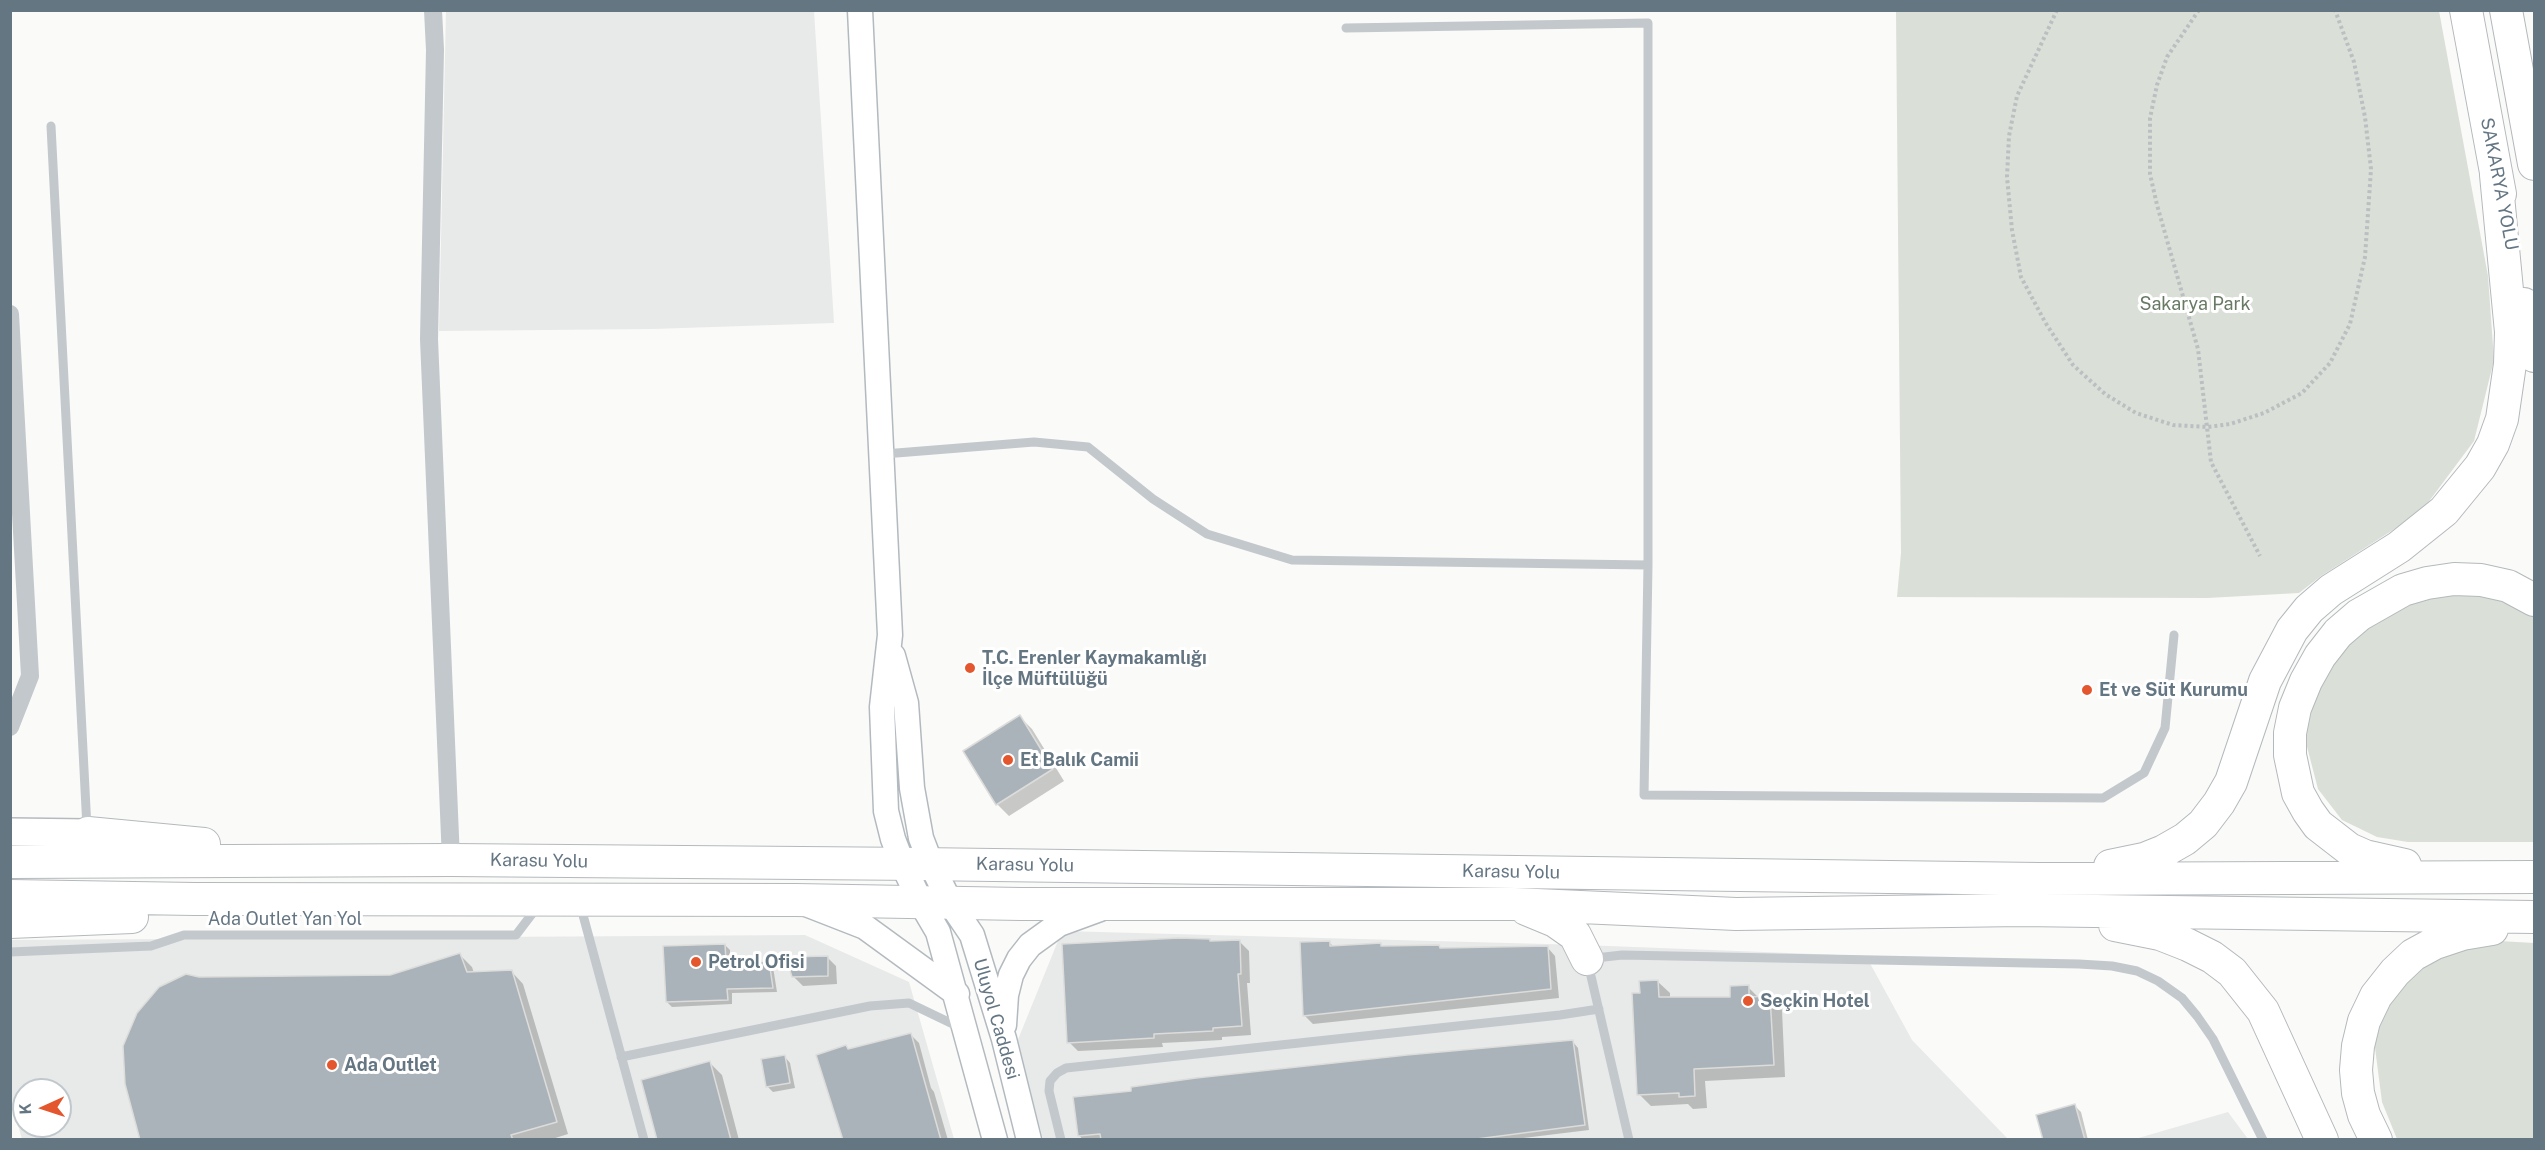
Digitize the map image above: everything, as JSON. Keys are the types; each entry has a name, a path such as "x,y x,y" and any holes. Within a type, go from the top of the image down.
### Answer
{"highway":[{"name":"SAKARYA YOLU","path":"2466,10 2496,175 2535,356"},
{"path":"2506,10 2535,164"},
{"path":"2039,879 2144,859 2185,839 2203,824 2231,782 2265,681 2292,630 2309,609 2331,590 2422,531 2461,492 2480,466 2493,444 2502,419 2510,364 2511,332 2496,175"},
{"path":"2478,876 2395,864 2365,856 2333,838 2318,825 2298,793 2293,775 2290,733 2295,708 2320,656 2338,633 2359,615 2403,590 2454,579 2481,580 2508,586 2535,600"},
{"path":"88,833 399,861"},
{"name":"Karasu Yolu","path":"10,862 451,860 2039,879"},
{"path":"2039,879 2535,877"},
{"name":"Karasu Yolu","path":"10,896 1123,904 1514,904 1736,914 2022,910"},
{"path":"10,922 62,921 411,900"},
{"path":"1514,904 1555,921 1575,935 1587,959"},
{"path":"2022,910 2535,917"},
{"path":"2022,910 2160,934 2212,957 2232,972 2263,1011 2322,1140"},
{"path":"2376,1140 2364,1115 2358,1093 2356,1070 2358,1046 2364,1021 2376,996 2414,955 2435,943 2472,932 2535,925"}],"main road":[{"path":"860,10 890,645 906,703 912,788 921,838 917,864 936,903"},
{"path":"10,832 88,833"},
{"path":"796,900 865,927 957,994"},
{"name":"Uluyol Caddesi","path":"936,903 938,932 957,994 995,1140"},
{"name":"Uluyol Caddesi","path":"936,903 972,935 1004,1040 1029,1140"},
{"path":"1004,1040 1003,1013 1011,975 1019,959 1030,945 1043,934 1075,917 1123,904"}],"street":[{"path":"433,10 435,50 429,339 451,860"},
{"path":"10,314 30,676 10,727"}],"lane":[{"path":"1346,28 1648,23 1648,565 1644,795 2103,798 2144,773 2165,728 2174,635"},
{"path":"51,126 88,833"},
{"path":"881,454 1034,442 1088,447 1153,499 1207,534 1292,560 1648,565"},
{"name":"Ada Outlet Yan Yol","path":"10,952 151,946 184,935 516,935 543,900"},
{"path":"579,900 644,1140"},
{"path":"1629,1140 1587,959 1622,955 2067,964 2112,966 2137,971 2158,981 2182,998 2197,1016 2213,1039 2263,1140"},
{"path":"621,1057 870,1006 909,1003 967,1031"},
{"path":"1061,1140 1049,1091 1050,1081 1057,1072 1065,1068 1599,1009"}],"path":[{"path":"2057,10 2017,96 2009,136 2007,177 2011,219 2021,277 2045,322 2073,365 2104,394 2136,413 2174,425 2208,427 2230,424 2264,413 2302,393 2330,363 2350,324 2365,256 2371,169 2365,117 2354,62 2335,10"},
{"path":"2199,10 2167,57 2157,85 2149,146 2150,174 2198,349 2211,462 2260,556"}],"shaded area":[{"path":"446,11 814,11 834,323 652,329 439,331"},
{"path":"1062,931 1583,945 1866,956 1912,1040 2008,1139 1043,1139 1017,1042"},
{"path":"805,935 909,982 954,1139 22,1139 72,1138 72,1078 12,1078 12,1104 10,940"},
{"path":"2228,1112 2248,1139 2135,1139"}],"green space":[{"name":"Sakarya Park","path":"1896,11 2439,11 2488,276 2494,360 2474,441 2421,512 2321,576 2299,593 2207,598 1897,597 1901,553"},
{"path":"2478,583 2524,599 2534,616 2534,842 2408,842 2377,837 2342,820 2318,789 2305,739 2319,679 2365,623 2425,594"},
{"path":"2482,940 2534,943 2534,1139 2397,1139 2382,1102 2374,1040 2392,990 2425,958"}],"building":[{"name":"Et Balık Camii","path":"1020,715 1053,769 996,805 963,751"},
{"path":"1179,938 1210,939 1210,941 1240,940 1241,974 1238,974 1242,1026 1213,1028 1213,1031 1154,1034 1154,1038 1067,1043 1062,944"},
{"path":"1330,941 1330,946 1381,943 1381,946 1439,945 1440,948 1548,946 1551,989 1303,1016 1300,942"},
{"path":"725,944 726,962 769,961 773,988 727,989 728,1000 666,1002 663,946"},
{"name":"Ada Outlet","path":"460,953 467,972 512,970 557,1122 511,1135 513,1140 140,1140 125,1084 123,1046 137,1013 159,987 186,974 199,977 390,975"},
{"path":"828,956 828,976 792,977 786,957"},
{"path":"1658,980 1659,997 1730,997 1730,986 1749,985 1749,997 1770,996 1774,1065 1694,1069 1695,1096 1679,1097 1679,1093 1637,1095 1632,993 1640,993 1639,981"},
{"path":"911,1033 941,1140 843,1140 816,1055 846,1045 848,1049"},
{"path":"1573,1040 1585,1125 1469,1140 1101,1140 1100,1134 1078,1136 1073,1097 1131,1091 1131,1087 1196,1078"},
{"path":"785,1055 790,1083 766,1087 761,1059"},
{"path":"710,1061 731,1140 657,1140 641,1080"},
{"path":"2075,1104 2085,1140 2043,1140 2036,1115"}],"place":[{"name":"T.C. Erenler Kaymakamlığı İlçe Müftülüğü","path":"970,668"},
{"name":"Et ve Süt Kurumu","path":"2087,690"},
{"name":"Et Balık Camii","path":"1008,760"},
{"name":"Petrol Ofisi","path":"696,962"},
{"name":"Seçkin Hotel","path":"1748,1001"},
{"name":"Ada Outlet","path":"332,1065"}]}
